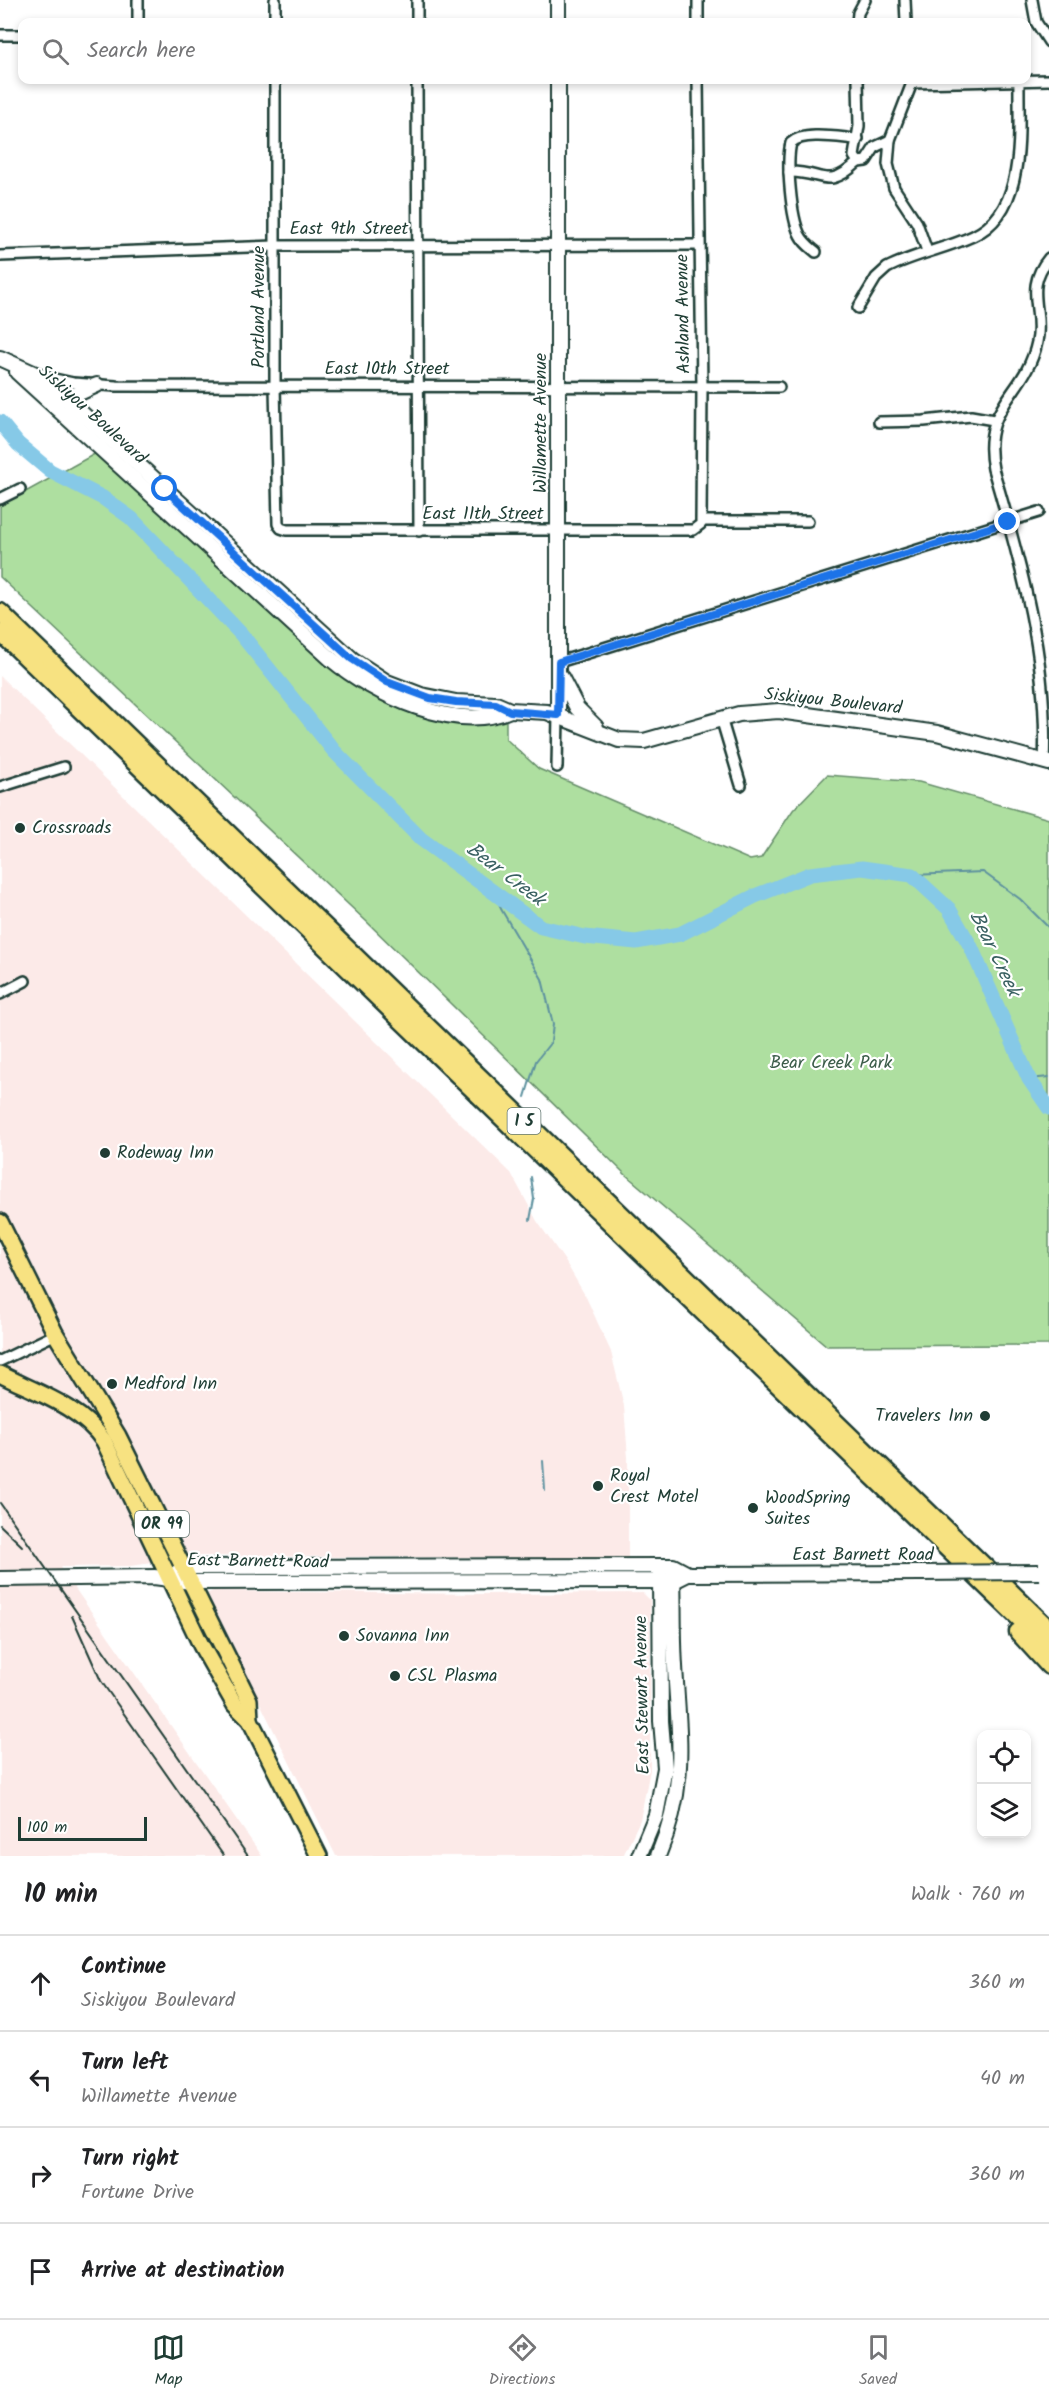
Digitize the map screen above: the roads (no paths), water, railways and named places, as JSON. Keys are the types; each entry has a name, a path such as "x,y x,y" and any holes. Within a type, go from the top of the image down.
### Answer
{"highway":[{"name":"I 5","path":"0,612 1049,1629"},
{"name":"I 5","path":"0,632 1049,1647"},
{"path":"951,1554 1049,1666"},
{"path":"972,1554 1049,1617"}],"main road":[{"name":"OR 99","path":"0,1222 56,1334 118,1436 249,1700 250,1720"},
{"path":"64,1406 74,1406 82,1402 85,1391 81,1373"},
{"name":"OR 99","path":"0,1374 64,1406 88,1421 104,1441 201,1645 235,1705 250,1720 319,1856"},
{"path":"201,1645 220,1661 231,1680 238,1678"}],"street":[{"path":"138,0 138,18"},
{"path":"275,18 276,0"},
{"path":"417,0 417,18"},
{"path":"558,0 558,18"},
{"path":"698,0 698,18"},
{"path":"905,0 906,18"},
{"path":"1032,0 1036,22 1049,42"},
{"path":"858,18 863,2"},
{"path":"0,35 18,35"},
{"path":"1031,81 1049,80"},
{"name":"Portland Avenue","path":"275,84 276,514 278,524 287,530"},
{"path":"417,84 418,531"},
{"name":"Willamette Avenue","path":"557,767 560,531 558,84"},
{"name":"Ashland Avenue","path":"698,84 702,521"},
{"path":"858,84 858,139 854,153 858,162"},
{"path":"910,84 890,140 887,156 891,180 916,223 927,252"},
{"path":"858,308 876,278 887,268 976,235 993,220 1005,204 1018,167 1019,84"},
{"path":"816,252 807,244 797,228 789,172 791,143 795,139 808,136 858,139"},
{"path":"789,172 830,179 844,174 858,162 866,161 876,147 890,140"},
{"name":"East 9th Street","path":"0,256 275,246 699,245"},
{"path":"1047,762 1045,645 991,460 990,441 994,420 1034,354 1038,331 1035,282 1049,258"},
{"name":"East 10th Street","path":"1,359 42,377 97,385 779,387"},
{"name":"Siskiyou Boulevard","path":"1,359 34,385 331,659 356,678 406,703 443,713 496,717 510,711"},
{"name":"Siskiyou Boulevard","path":"42,377 362,667 397,687 421,695 456,702 496,704 510,711 558,715 607,736 629,742 644,741 721,718 759,711 779,711 893,725 957,737 1047,762"},
{"path":"78,409 74,403 75,394 97,385"},
{"path":"879,422 924,421 962,416 994,420"},
{"path":"0,499 20,489"},
{"path":"607,736 577,708 559,667 1039,512"},
{"path":"702,521 808,521"},
{"name":"East 11th Street","path":"287,530 693,530 702,521"},
{"path":"721,718 741,784"},
{"path":"0,787 64,767"},
{"path":"0,994 25,981"},
{"path":"0,1361 56,1334"},
{"path":"307,1582 307,1576 311,1574 349,1574 363,1566"},
{"name":"East Barnett Road","path":"170,1577 184,1568 363,1566 666,1566 688,1574"},
{"name":"East Stewart Avenue","path":"658,1856 673,1814 680,1762 675,1666 666,1566"},
{"name":"East Barnett Road","path":"170,1577 191,1582 667,1581 688,1574 1044,1572"},
{"path":"0,1579 170,1577"},
{"name":"East Stewart Avenue","path":"644,1854 656,1815 665,1768 661,1721 667,1581"}],"waterway":[{"name":"Bear Creek","path":"0,422 18,444 50,471 103,498 131,518 241,634 334,751 421,839 541,927 585,937 636,942 680,934 755,896 810,874 862,868 912,875 949,909 971,947 1029,1079 1049,1108"},
{"path":"912,875 983,872 1020,899 1049,928"},
{"path":"495,892 501,909 542,979 553,1024 551,1042 536,1061 525,1097"},
{"path":"1029,1079 1049,1077"},
{"path":"530,1220 534,1199 531,1177"},
{"path":"543,1461 545,1490"}],"railway":[{"path":"0,1503 248,1856"},
{"path":"0,1525 22,1546"},
{"path":"72,1616 101,1681 223,1855"}],"place":[{"name":"Crossroads","path":"20,828"},
{"name":"Rodeway Inn","path":"105,1153"},
{"name":"Medford Inn","path":"112,1384"},
{"name":"Travelers Inn","path":"985,1416"},
{"name":"Royal Crest Motel","path":"598,1486"},
{"name":"WoodSpring Suites","path":"753,1508"},
{"name":"Sovanna Inn","path":"344,1636"},
{"name":"CSL Plasma","path":"395,1676"}],"park label":[{"name":"Bear Creek Park","path":"831,1063"}]}
